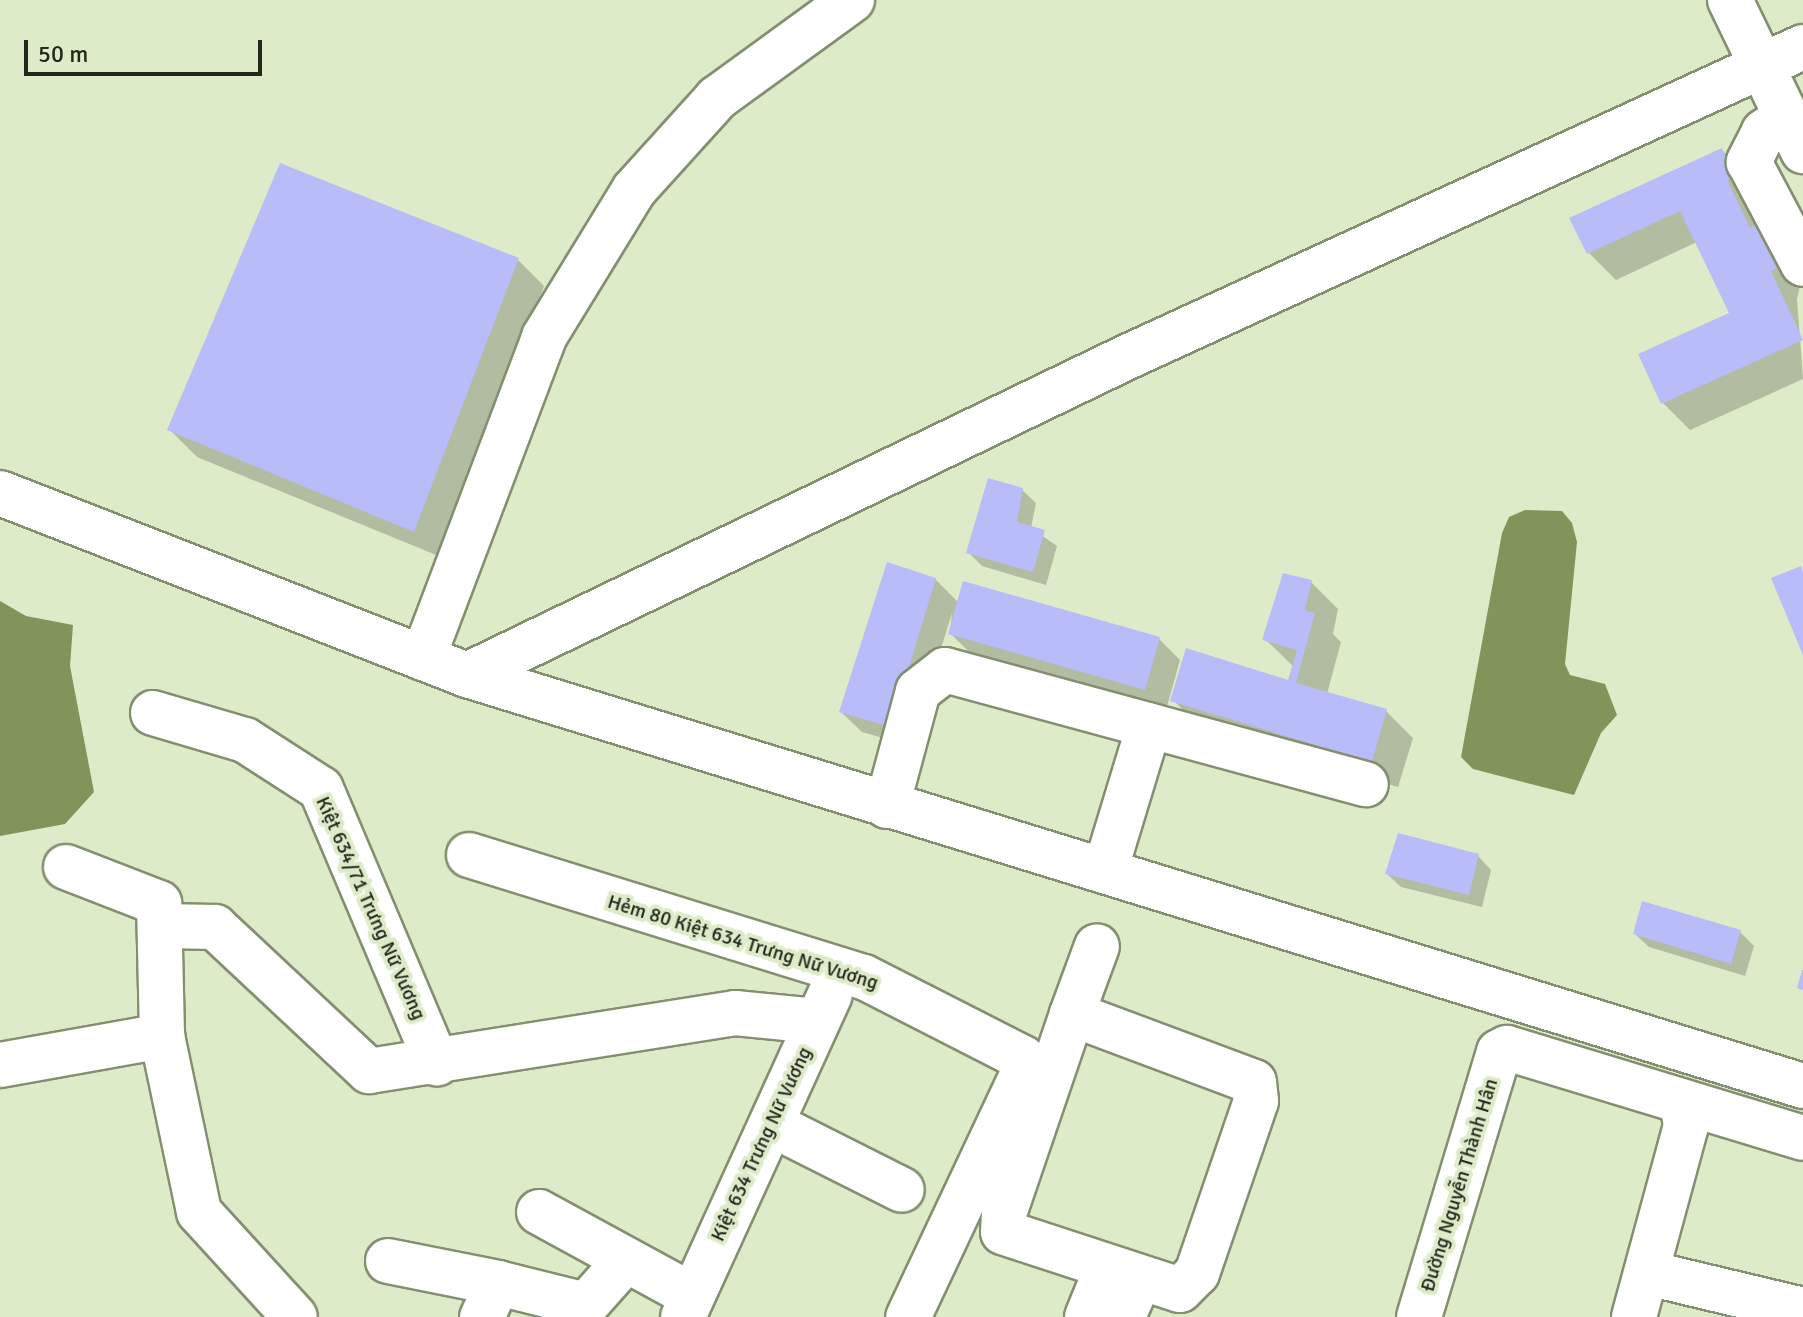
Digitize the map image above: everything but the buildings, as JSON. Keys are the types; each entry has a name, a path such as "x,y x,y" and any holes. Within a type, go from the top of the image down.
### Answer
{"street":[{"path":"423,658 544,337 634,190 717,98 852,0"},
{"path":"1730,0 1794,134 1764,132 1749,162 1763,201 1797,236"},
{"path":"467,675 1125,358 1803,47"},
{"path":"0,493 467,675 1803,1086"},
{"path":"887,806 918,691 945,670 1366,784"},
{"name":"Kiệt 634/71 Trưng Nữ Vương","path":"153,713 245,740 321,789 437,1064"},
{"path":"1105,871 1149,726"},
{"name":"Hẻm 80 Kiệt 634 Trưng Nữ Vương","path":"469,855 839,972 864,977 1023,1058 1024,1071 971,1171 908,1317"},
{"path":"66,867 150,895 159,903 162,926 162,1036 199,1212 295,1317"},
{"path":"162,926 215,927 369,1071 437,1064 735,1013 817,1021"},
{"path":"1072,1014 1237,1074 1257,1091 1190,1284 1180,1290 1123,1288 1003,1232 1072,1014 1097,946"},
{"name":"Kiệt 634 Trưng Nữ Vương","path":"687,1306 773,1125 839,972"},
{"path":"0,1065 162,1036"},
{"name":"Đường Nguyễn Thành Hân","path":"1419,1317 1499,1052 1516,1046 1682,1101"},
{"path":"1634,1317 1686,1126 1682,1101 1803,1138"},
{"path":"773,1125 902,1190"},
{"path":"539,1212 626,1260 687,1306"},
{"path":"388,1261 490,1300 586,1305 626,1260"},
{"path":"1648,1273 1803,1310"},
{"path":"1087,1317 1123,1288"}],"shaded area":[{"path":"1525,510 1562,511 1572,523 1577,542 1565,664 1570,675 1605,684 1617,715 1601,733 1574,795 1473,769 1461,757 1502,533 1509,517"},
{"path":"0,601 26,616 73,625 70,666 94,792 65,824 0,836"}]}
